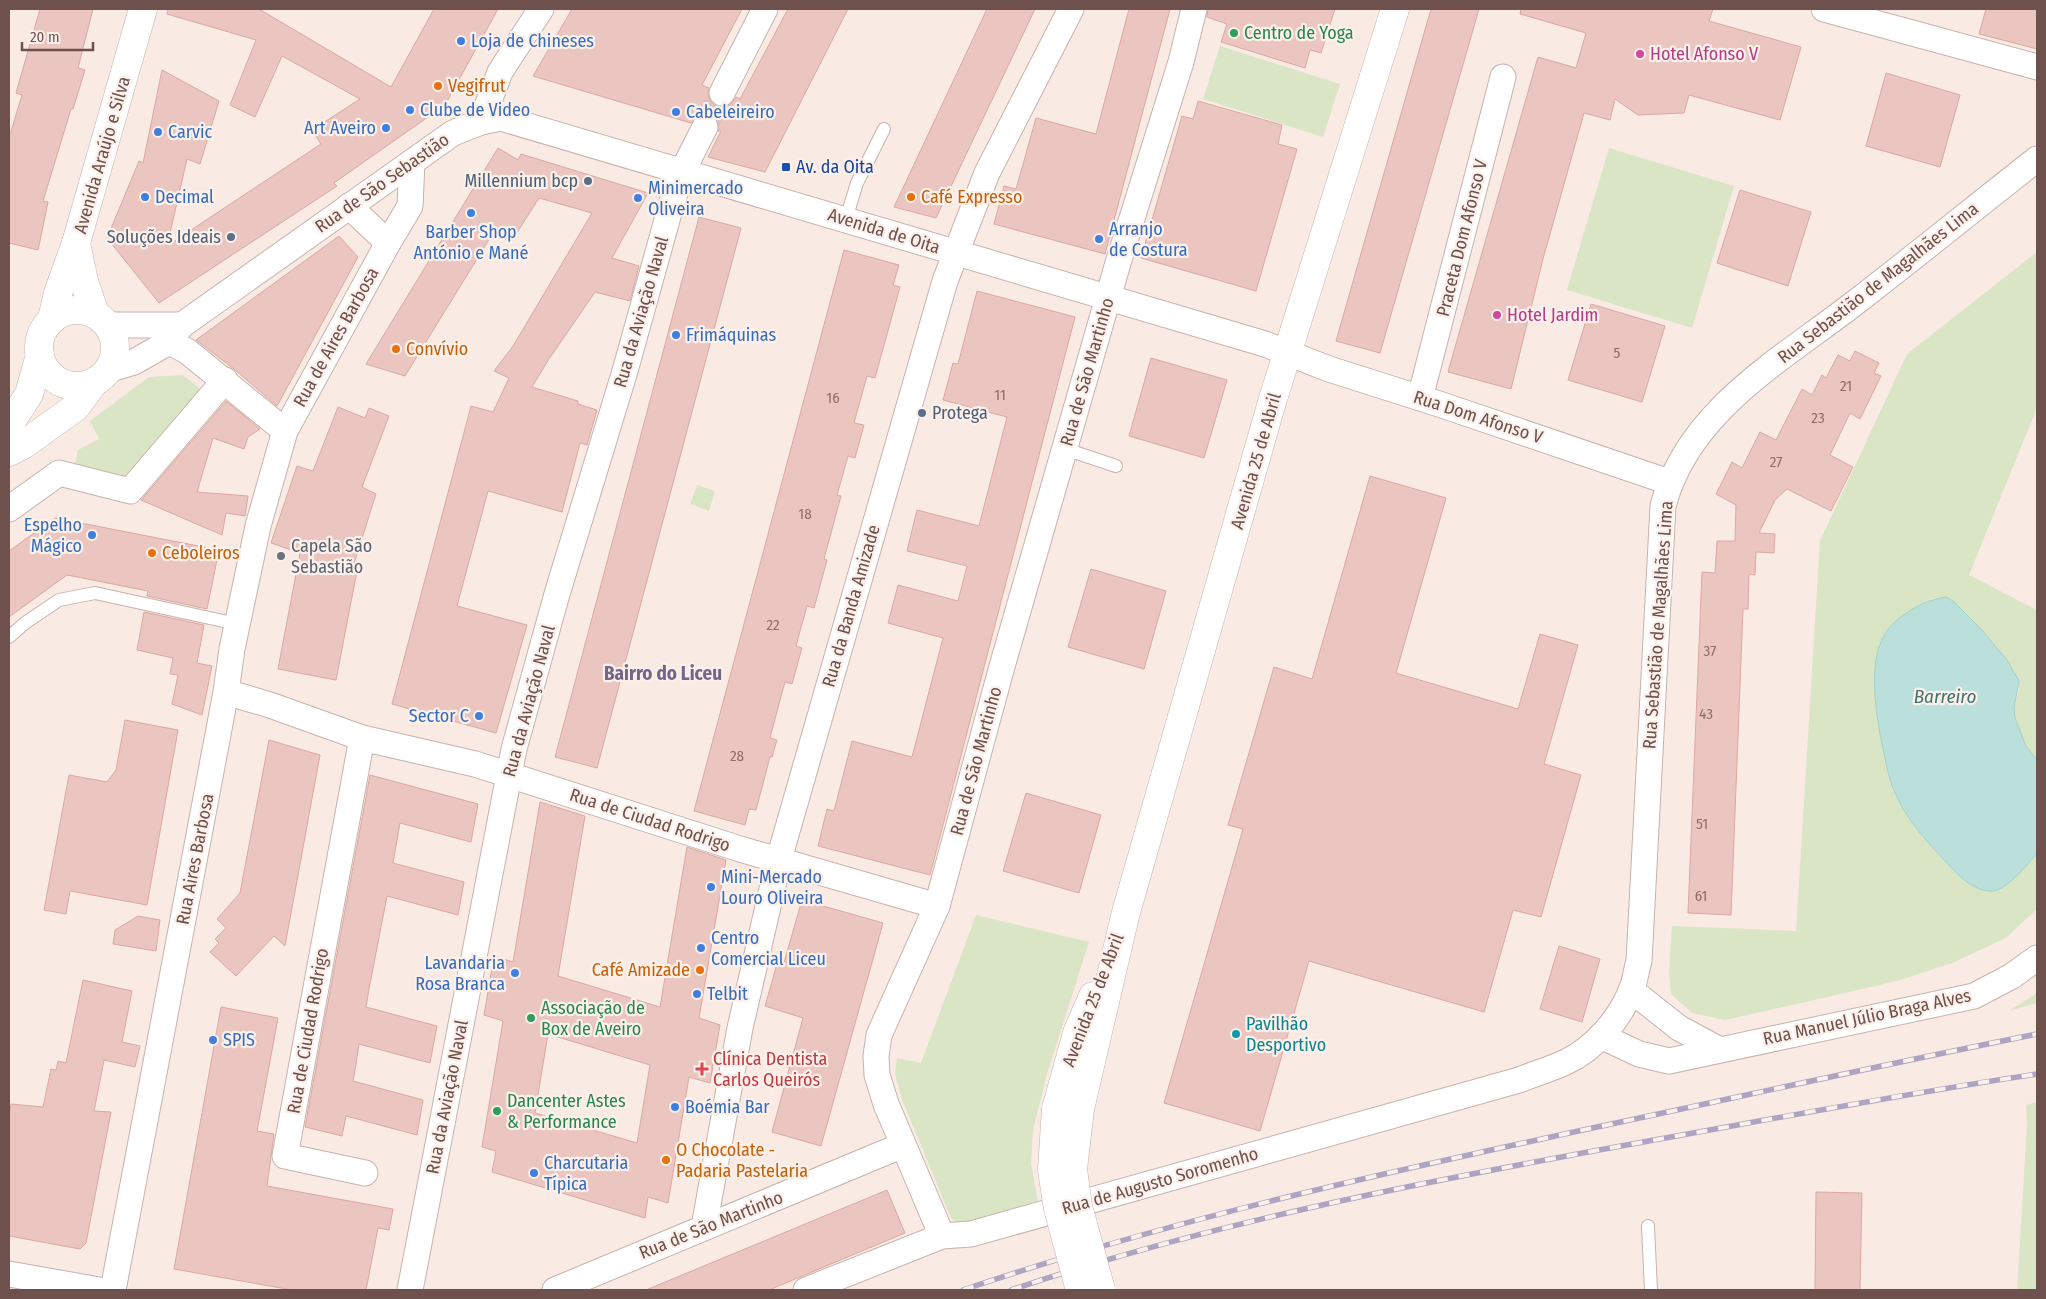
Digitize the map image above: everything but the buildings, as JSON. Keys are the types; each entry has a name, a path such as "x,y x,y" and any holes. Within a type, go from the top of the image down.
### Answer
{"street":[{"name":"Avenida Araújo e Silva","path":"52,319 58,293 76,243 143,9"},
{"path":"481,122 500,72 541,9"},
{"path":"722,93 765,9"},
{"name":"Rua da Banda Amizade","path":"704,1227 740,1028 779,859 945,281 987,174 1071,9"},
{"name":"Rua de São Martinho","path":"555,1290 903,1145 879,1082 876,1056 879,1035 937,906 1001,670 1109,296 1181,62 1194,9"},
{"name":"Avenida 25 de Abril","path":"1080,1290 1058,1210 1052,1170 1287,352 1395,9"},
{"path":"1824,9 2037,67"},
{"name":"Praceta Dom Afonso V","path":"1420,398 1503,78"},
{"name":"Avenida de Oita","path":"481,122 501,118 1109,296 1287,352"},
{"name":"Rua de São Sebastião","path":"101,376 134,362 453,133 481,122"},
{"name":"Rua da Aviação Naval","path":"410,1290 508,776 557,594 623,380 682,172 705,127"},
{"name":"Rua Sebastião de Magalhães Lima","path":"1519,1080 1567,1062 1588,1048 1601,1036 1621,1012 1631,990 1639,961 1663,506 1669,482 1700,433 1719,410 1749,381 1854,303 2037,159"},
{"name":"Rua de Aires Barbosa","path":"285,431 410,206 412,162"},
{"path":"349,206 388,243"},
{"name":"Avenida Araújo e Silva","path":"76,243 84,281 101,320"},
{"path":"9,425 28,394 40,355 41,335 52,319 62,313 73,310 85,310 101,320 113,336 115,348 113,360 76,407 9,452"},
{"path":"101,320 175,334 188,351 285,431"},
{"name":"Rua Dom Afonso V","path":"1287,352 1329,368 1669,482"},
{"path":"40,355 48,371 61,382 72,385 84,385 101,376"},
{"path":"9,509 59,473 130,492 225,380"},
{"name":"Rua Aires Barbosa","path":"114,1290 226,692 237,624 258,526 285,431"},
{"name":"Rua de Ciudad Rodrigo","path":"226,692 270,705 362,738 476,764 508,776 740,848 937,906"},
{"name":"Rua de Ciudad Rodrigo","path":"362,738 285,1156 365,1173"},
{"name":"Rua Manuel Júlio Braga Alves","path":"1601,1036 1639,1054 1669,1061 1718,1049 1974,996 2012,976 2037,958"},
{"path":"1631,990 1679,1028 1718,1049"},
{"name":"Rua de Augusto Soromenho","path":"806,1290 942,1236 971,1234 1519,1080"},
{"name":"Avenida 25 de Abril","path":"1068,1109 1078,1206 1101,1290"},
{"path":"903,1145 942,1236"},
{"path":"9,1274 99,1290"}],"lane":[{"path":"846,220 857,183 884,129"},
{"path":"1065,449 1116,466"},
{"path":"9,637 25,623 59,600 95,593 237,624"},
{"path":"1648,1226 1651,1290"}],"green space":[{"path":"1220,46 1340,84 1323,137 1203,99"},
{"path":"1609,148 1734,186 1692,328 1567,290"},
{"path":"2037,252 2037,408 1969,575 2037,610 2037,760 2026,746 2015,718 2014,708 2019,689 2014,671 1971,618 1953,601 1934,598 1901,616 1875,688 1876,710 1888,772 1895,794 1909,819 1924,839 1957,874 1974,887 1992,891 2005,886 2037,853 2037,909 2006,938 1952,963 1897,981 1725,1020 1692,1013 1671,994 1669,973 1672,926 1796,931 1820,541 1907,354"},
{"path":"183,375 204,392 127,478 75,465 78,450 99,439 90,421 149,377"},
{"path":"697,485 715,491 709,511 690,504"},
{"path":"976,915 1089,942 1047,1074 1033,1130 1031,1164 1038,1202 968,1225 958,1224 951,1218 901,1097 895,1074 897,1058 921,1063"},
{"path":"2037,993 2037,1003 2009,1011"},
{"path":"2037,1102 2037,1290 2017,1290 2027,1125 2026,1105"}],"water":[{"name":"Barreiro","path":"1946,597 1953,601 1981,629 2007,660 2019,681 2014,708 2015,718 2026,746 2037,760 2037,853 2010,882 1998,890 1985,891 1979,889 1962,878 1912,823 1891,783 1882,744 1875,689 1876,660 1879,647 1886,632 1899,618 1920,605"}],"tunnel":[{"path":"705,127 722,93"}],"railway":[{"path":"963,1290 1119,1241 1357,1180 2037,1034"},
{"path":"1011,1290 1164,1244 1241,1224 1397,1189 1554,1158 1936,1090 2037,1074"}],"place":[{"name":"Centro de Yoga","path":"1234,33"},
{"name":"Loja de Chineses","path":"461,41"},
{"name":"Hotel Afonso V","path":"1640,54"},
{"name":"Vegifrut","path":"438,86"},
{"name":"Clube de Video","path":"410,110"},
{"name":"Cabeleireiro","path":"676,112"},
{"name":"Art Aveiro","path":"386,128"},
{"name":"Carvic","path":"158,132"},
{"name":"Av. da Oita","path":"786,167"},
{"name":"Millennium bcp","path":"588,181"},
{"name":"Decimal","path":"145,197"},
{"name":"Café Expresso","path":"911,197"},
{"name":"Minimercado Oliveira","path":"638,198"},
{"name":"Barber Shop António e Mané","path":"471,213"},
{"name":"Soluções Ideais","path":"231,237"},
{"name":"Arranjo de Costura","path":"1099,239"},
{"name":"Hotel Jardim","path":"1497,315"},
{"name":"Frimáquinas","path":"676,335"},
{"name":"Convívio","path":"396,349"},
{"name":"Protega","path":"922,413"},
{"name":"Espelho Mágico","path":"92,535"},
{"name":"Ceboleiros","path":"152,553"},
{"name":"Capela São Sebastião","path":"281,556"},
{"name":"Sector C","path":"479,716"},
{"name":"Mini-Mercado Louro Oliveira","path":"711,887"},
{"name":"Centro Comercial Liceu","path":"701,948"},
{"name":"Café Amizade","path":"700,970"},
{"name":"Lavandaria Rosa Branca","path":"515,973"},
{"name":"Telbit","path":"697,994"},
{"name":"Associação de Box de Aveiro","path":"531,1018"},
{"name":"Pavilhão Desportivo","path":"1236,1034"},
{"name":"SPIS","path":"213,1040"},
{"name":"Clínica Dentista Carlos Queirós","path":"702,1069"},
{"name":"Boémia Bar","path":"675,1107"},
{"name":"Dancenter Astes & Performance","path":"497,1111"},
{"name":"O Chocolate - Padaria Pastelaria","path":"666,1160"},
{"name":"Charcutaria Típica","path":"534,1173"}],"district":[{"name":"Bairro do Liceu","path":"663,673"}]}
